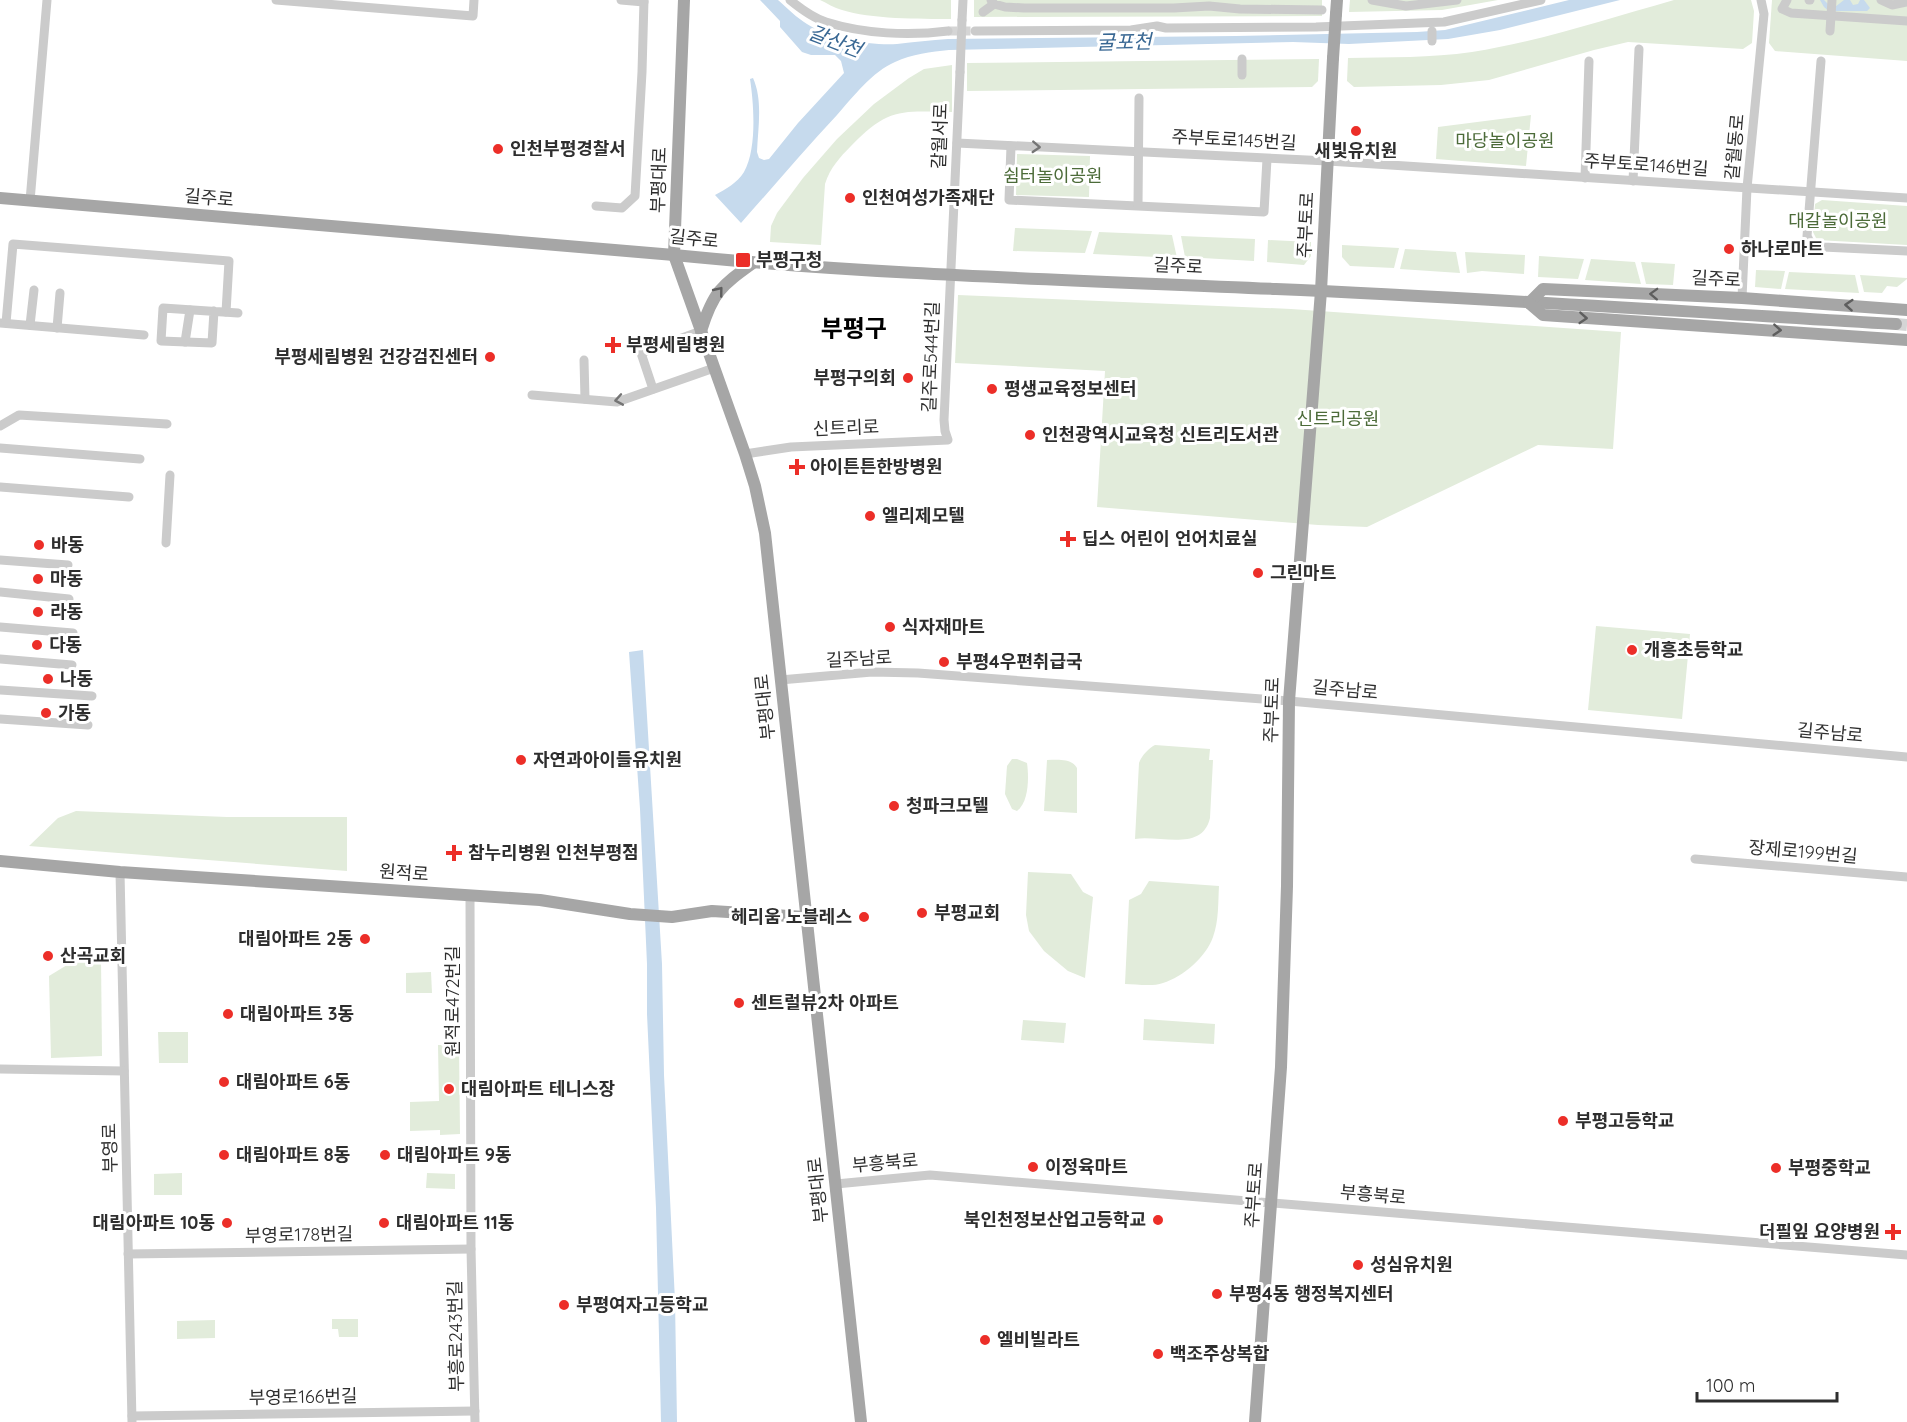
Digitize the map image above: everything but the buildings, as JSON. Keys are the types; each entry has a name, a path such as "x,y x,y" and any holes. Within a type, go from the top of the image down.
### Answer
{"main road":[{"name":"부평대로","path":"684,0 674,255 756,486 764,525 861,1422"},
{"name":"주부토로","path":"1255,1422 1281,1067 1289,701 1321,291 1337,0"},
{"name":"길주로","path":"0,198 753,263 1321,291 1896,324"},
{"path":"701,331 710,303 729,280 753,263"},
{"name":"길주로","path":"1529,303 1543,289 1742,298 1906,310"},
{"name":"길주로","path":"1529,303 1543,315 1905,339"},
{"name":"원적로","path":"0,861 120,873 540,900 630,914 672,917 712,911 805,917"}],"street":[{"path":"30,201 47,0"},
{"path":"276,0 473,16 474,0"},
{"path":"596,206 622,208 634,196 644,1 621,0"},
{"path":"790,0 804,11 825,22 863,30 926,34 948,31"},
{"name":"갈월서로","path":"951,274 963,0"},
{"path":"1372,0 1406,6 1457,0"},
{"path":"975,31 1131,30 1157,26 1166,28 1282,27 1434,23 1541,0"},
{"name":"갈월동로","path":"1742,298 1747,188 1764,14 1761,0"},
{"path":"1787,0 1782,9 1791,13 1831,8 1907,21"},
{"path":"983,12 993,2 1005,7 1024,8 1209,6 1240,9 1322,10"},
{"path":"1884,2 1892,5 1907,2"},
{"path":"1830,31 1831,8"},
{"path":"1633,181 1639,49"},
{"path":"1242,59 1242,75"},
{"path":"1585,178 1589,61"},
{"path":"1821,61 1807,236 1810,242 1823,247 1907,251"},
{"path":"1138,205 1139,98"},
{"name":"주부토로145번길","path":"957,143 1328,161"},
{"path":"1011,146 1009,200 1264,212 1267,159"},
{"name":"주부토로146번길","path":"1328,161 1907,198"},
{"path":"144,335 3,323 13,244 229,261 226,312"},
{"name":"길주로544번길","path":"948,440 944,420 951,274"},
{"path":"30,326 34,290"},
{"path":"57,328 60,294"},
{"path":"214,311 212,343 160,341 163,308 214,311 238,313"},
{"path":"185,342 190,310"},
{"path":"653,389 641,353 701,331"},
{"path":"584,360 585,399"},
{"path":"532,395 617,402 714,368"},
{"path":"0,426 19,415 167,424"},
{"name":"신트리로","path":"745,454 791,447 948,440"},
{"path":"0,448 140,459"},
{"path":"166,543 170,475"},
{"path":"0,487 129,497"},
{"path":"0,560 68,565"},
{"path":"0,592 69,599"},
{"path":"0,627 73,633"},
{"path":"0,659 72,665"},
{"name":"길주남로","path":"780,680 872,672 918,673 1289,701 1907,757"},
{"path":"0,690 92,696"},
{"path":"0,719 88,725"},
{"name":"장제로199번길","path":"1695,859 1907,877"},
{"name":"부영로","path":"120,873 132,1419"},
{"name":"원적로472번길","path":"470,896 471,1249"},
{"path":"0,1069 124,1071"},
{"name":"부흥북로","path":"836,1184 930,1175 1907,1255"},
{"name":"부영로178번길","path":"128,1254 471,1249"},
{"name":"부흥로243번길","path":"471,1249 475,1422"},
{"name":"부영로166번길","path":"132,1419 475,1411"}],"green space":[{"path":"820,0 951,0 951,19 866,15 839,9"},
{"path":"974,0 1322,0 1322,16 974,17"},
{"path":"1350,0 1498,0 1442,10 1349,12"},
{"path":"1674,0 1751,0 1754,11 1752,43 1743,49 1628,42 1489,80 1441,85 1354,87 1347,81 1348,58 1472,52 1549,36"},
{"path":"1772,0 1907,0 1907,61 1775,51 1769,43"},
{"path":"1319,59 1318,81 1312,87 967,91 967,63"},
{"path":"952,65 952,112 908,112 886,118 864,133 836,163 825,184 821,245 770,242 771,226 777,213 803,178 837,139 874,104 909,78 924,69"},
{"name":"마당놀이공원","path":"1531,115 1526,166 1436,159 1438,127"},
{"name":"쉼터놀이공원","path":"1017,154 1090,156 1089,197 1016,195"},
{"name":"대갈놀이공원","path":"1822,200 1907,206 1907,245 1817,240 1813,232 1815,204"},
{"path":"1015,228 1092,231 1085,253 1013,251"},
{"path":"1099,232 1172,235 1177,258 1093,254"},
{"path":"1181,236 1255,239 1254,261 1185,257"},
{"path":"1268,240 1311,242 1311,256 1304,265 1267,262"},
{"path":"1342,245 1399,248 1394,268 1350,266 1342,257"},
{"path":"1405,249 1456,252 1460,273 1400,269"},
{"path":"1465,252 1525,255 1524,274 1482,271 1467,273"},
{"path":"1539,256 1584,259 1578,279 1538,277"},
{"path":"1591,259 1635,262 1641,284 1585,280"},
{"path":"1641,262 1675,264 1673,285 1646,284"},
{"path":"1756,270 1785,271 1781,289 1755,287"},
{"path":"1789,272 1855,275 1859,293 1785,289"},
{"path":"1860,275 1907,279 1897,287 1887,286 1882,293 1864,292"},
{"name":"신트리공원","path":"958,295 1291,309 1621,332 1613,449 1538,445 1367,527 1097,507 1105,371 955,363"},
{"path":"1596,626 1690,634 1682,719 1588,710"},
{"path":"1155,745 1210,749 1209,760 1213,760 1210,818 1206,828 1199,835 1190,839 1135,839 1139,763 1146,752"},
{"path":"1012,759 1027,763 1028,769 1026,796 1017,811 1012,809 1005,794 1007,766"},
{"path":"1047,760 1068,761 1077,768 1077,813 1044,811"},
{"path":"76,811 227,817 347,817 347,871 29,846 58,818"},
{"path":"1028,872 1071,874 1083,892 1093,897 1085,978 1068,971 1044,951 1029,931 1026,915"},
{"path":"1149,881 1219,886 1215,931 1205,952 1178,976 1159,984 1125,984 1129,900 1141,894"},
{"path":"101,957 102,1056 51,1058 49,976 67,965"},
{"path":"431,972 432,993 406,993 406,973"},
{"path":"1144,1019 1215,1024 1214,1044 1143,1040"},
{"path":"1023,1020 1066,1023 1064,1043 1021,1040"},
{"path":"158,1032 188,1032 188,1063 159,1063"},
{"name":"대림아파트 테니스장","path":"438,1045 459,1045 460,1134 440,1135 440,1130 410,1131 410,1102 439,1101"},
{"path":"182,1173 182,1195 154,1195 154,1174"},
{"path":"427,1173 455,1174 455,1189 426,1188"},
{"path":"332,1319 358,1319 358,1337 339,1337 338,1329 332,1329"},
{"path":"215,1320 215,1338 177,1339 177,1321"}],"water":[{"name":"굴포천","path":"760,0 778,0 803,22 826,33 850,40 897,44 948,39 1417,32 1445,30 1569,0 1620,0 1500,30 1448,39 1349,44 1293,42 949,50 915,55 887,66 863,86 741,223 715,195 738,179 748,162 753,139 753,101 750,79 753,78 759,105 757,152 759,158 764,160 769,159 798,123 844,73 841,61 835,55 811,55 802,52 780,27 780,21"},
{"path":"1820,0 1835,7 1844,0 1850,0 1853,5 1864,0 1870,8 1867,11 1829,11"},
{"path":"643,650 662,964 664,1075 675,1301 677,1422 661,1422 647,964 640,809 629,652"}],"tunnel":[{"path":"948,31 975,31"},
{"path":"1896,324 1907,325"}],"place":[{"name":"새빛유치원","path":"1356,131"},
{"name":"인천부평경찰서","path":"498,149"},
{"name":"인천여성가족재단","path":"850,198"},
{"name":"하나로마트","path":"1729,249"},
{"name":"부평구청","path":"743,260"},
{"name":"부평세림병원","path":"613,345"},
{"name":"부평세림병원 건강검진센터","path":"490,357"},
{"name":"부평구의회","path":"908,378"},
{"name":"평생교육정보센터","path":"992,389"},
{"name":"인천광역시교육청 신트리도서관","path":"1030,435"},
{"name":"아이튼튼한방병원","path":"797,467"},
{"name":"엘리제모텔","path":"870,516"},
{"name":"딥스 어린이 언어치료실","path":"1068,539"},
{"name":"바동","path":"39,545"},
{"name":"그린마트","path":"1258,573"},
{"name":"마동","path":"38,579"},
{"name":"라동","path":"38,612"},
{"name":"식자재마트","path":"890,627"},
{"name":"다동","path":"37,645"},
{"name":"개흥초등학교","path":"1632,650"},
{"name":"부평4우편취급국","path":"944,662"},
{"name":"나동","path":"48,679"},
{"name":"가동","path":"46,713"},
{"name":"자연과아이들유치원","path":"521,760"},
{"name":"청파크모텔","path":"894,806"},
{"name":"참누리병원 인천부평점","path":"454,853"},
{"name":"부평교회","path":"922,913"},
{"name":"헤리움 노블레스","path":"864,917"},
{"name":"대림아파트 2동","path":"365,939"},
{"name":"산곡교회","path":"48,956"},
{"name":"센트럴뷰2차 아파트","path":"739,1003"},
{"name":"대림아파트 3동","path":"228,1014"},
{"name":"대림아파트 6동","path":"224,1082"},
{"name":"대림아파트 테니스장","path":"449,1089"},
{"name":"부평고등학교","path":"1563,1121"},
{"name":"대림아파트 8동","path":"224,1155"},
{"name":"대림아파트 9동","path":"385,1155"},
{"name":"이정육마트","path":"1033,1167"},
{"name":"부평중학교","path":"1776,1168"},
{"name":"북인천정보산업고등학교","path":"1158,1220"},
{"name":"대림아파트 10동","path":"227,1223"},
{"name":"대림아파트 11동","path":"384,1223"},
{"name":"더필잎 요양병원","path":"1893,1232"},
{"name":"성심유치원","path":"1358,1265"},
{"name":"부평4동 행정복지센터","path":"1217,1294"},
{"name":"부평여자고등학교","path":"564,1305"},
{"name":"엘비빌라트","path":"985,1340"},
{"name":"백조주상복합","path":"1158,1354"}],"district":[{"name":"부평구","path":"854,329"}],"water label":[{"name":"갈산천","path":"835,41"}]}
